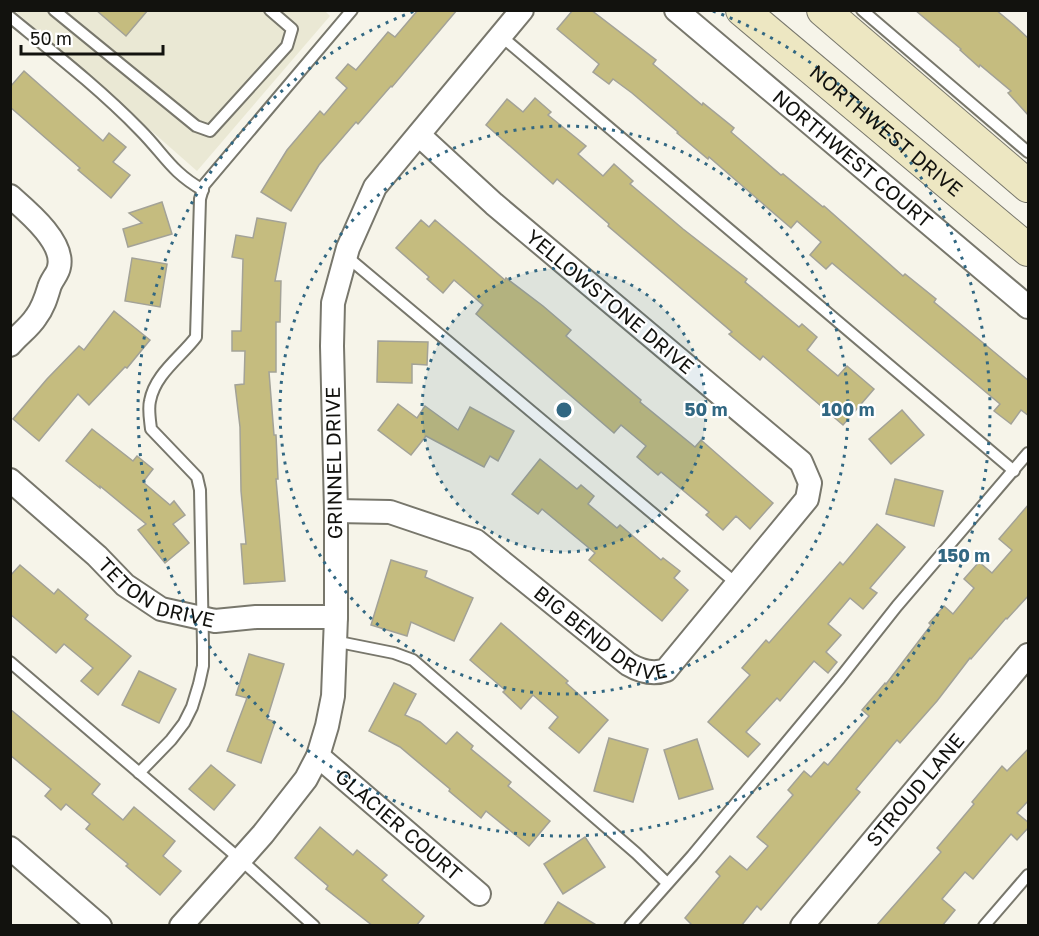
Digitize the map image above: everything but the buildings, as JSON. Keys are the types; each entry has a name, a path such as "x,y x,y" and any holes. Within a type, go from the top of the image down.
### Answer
{"main road":[{"name":"NORTHWEST DRIVE","path":"742,10 1029,250"},
{"path":"823,10 1029,186"}],"street":[{"name":"GRINNEL DRIVE","path":"181,926 241,860 306,779 318,756 333,696 336,511 333,303 346,256 375,187 522,10"},
{"name":"NORTHWEST COURT","path":"676,10 1029,307"},
{"name":"YELLOWSTONE DRIVE","path":"419,135 494,204 801,462 810,483 807,499"},
{"path":"10,196 54,241 60,256 59,268 46,300 35,319 10,345"},
{"name":"TETON DRIVE","path":"10,480 89,549 125,585 161,609 214,621 256,617 336,617"},
{"name":"BIG BEND DRIVE","path":"336,511 390,513 476,541 628,664 638,669 658,673 666,670 807,499"},
{"name":"STROUD LANE","path":"801,926 1029,655"},
{"name":"GLACIER COURT","path":"318,756 479,894"},
{"path":"10,848 100,926"}],"lane":[{"path":"54,10 195,126 210,131 287,46 292,29 270,10"},
{"path":"139,773 184,723 192,707 203,666 201,503 197,477 151,429 149,402 154,388 196,337 200,199 204,185 352,10"},
{"path":"862,10 1029,152"},
{"path":"10,16 141,130 169,165 187,181 203,190"},
{"path":"501,36 1014,471"},
{"path":"346,256 737,584"},
{"path":"630,926 832,687 897,606 1029,453"},
{"path":"334,641 394,653 413,660 636,853 667,883"},
{"path":"10,662 241,860 314,926"},
{"path":"984,926 1029,875"}],"shaded area":[{"path":"324,10 330,16 197,171 15,11"}]}
